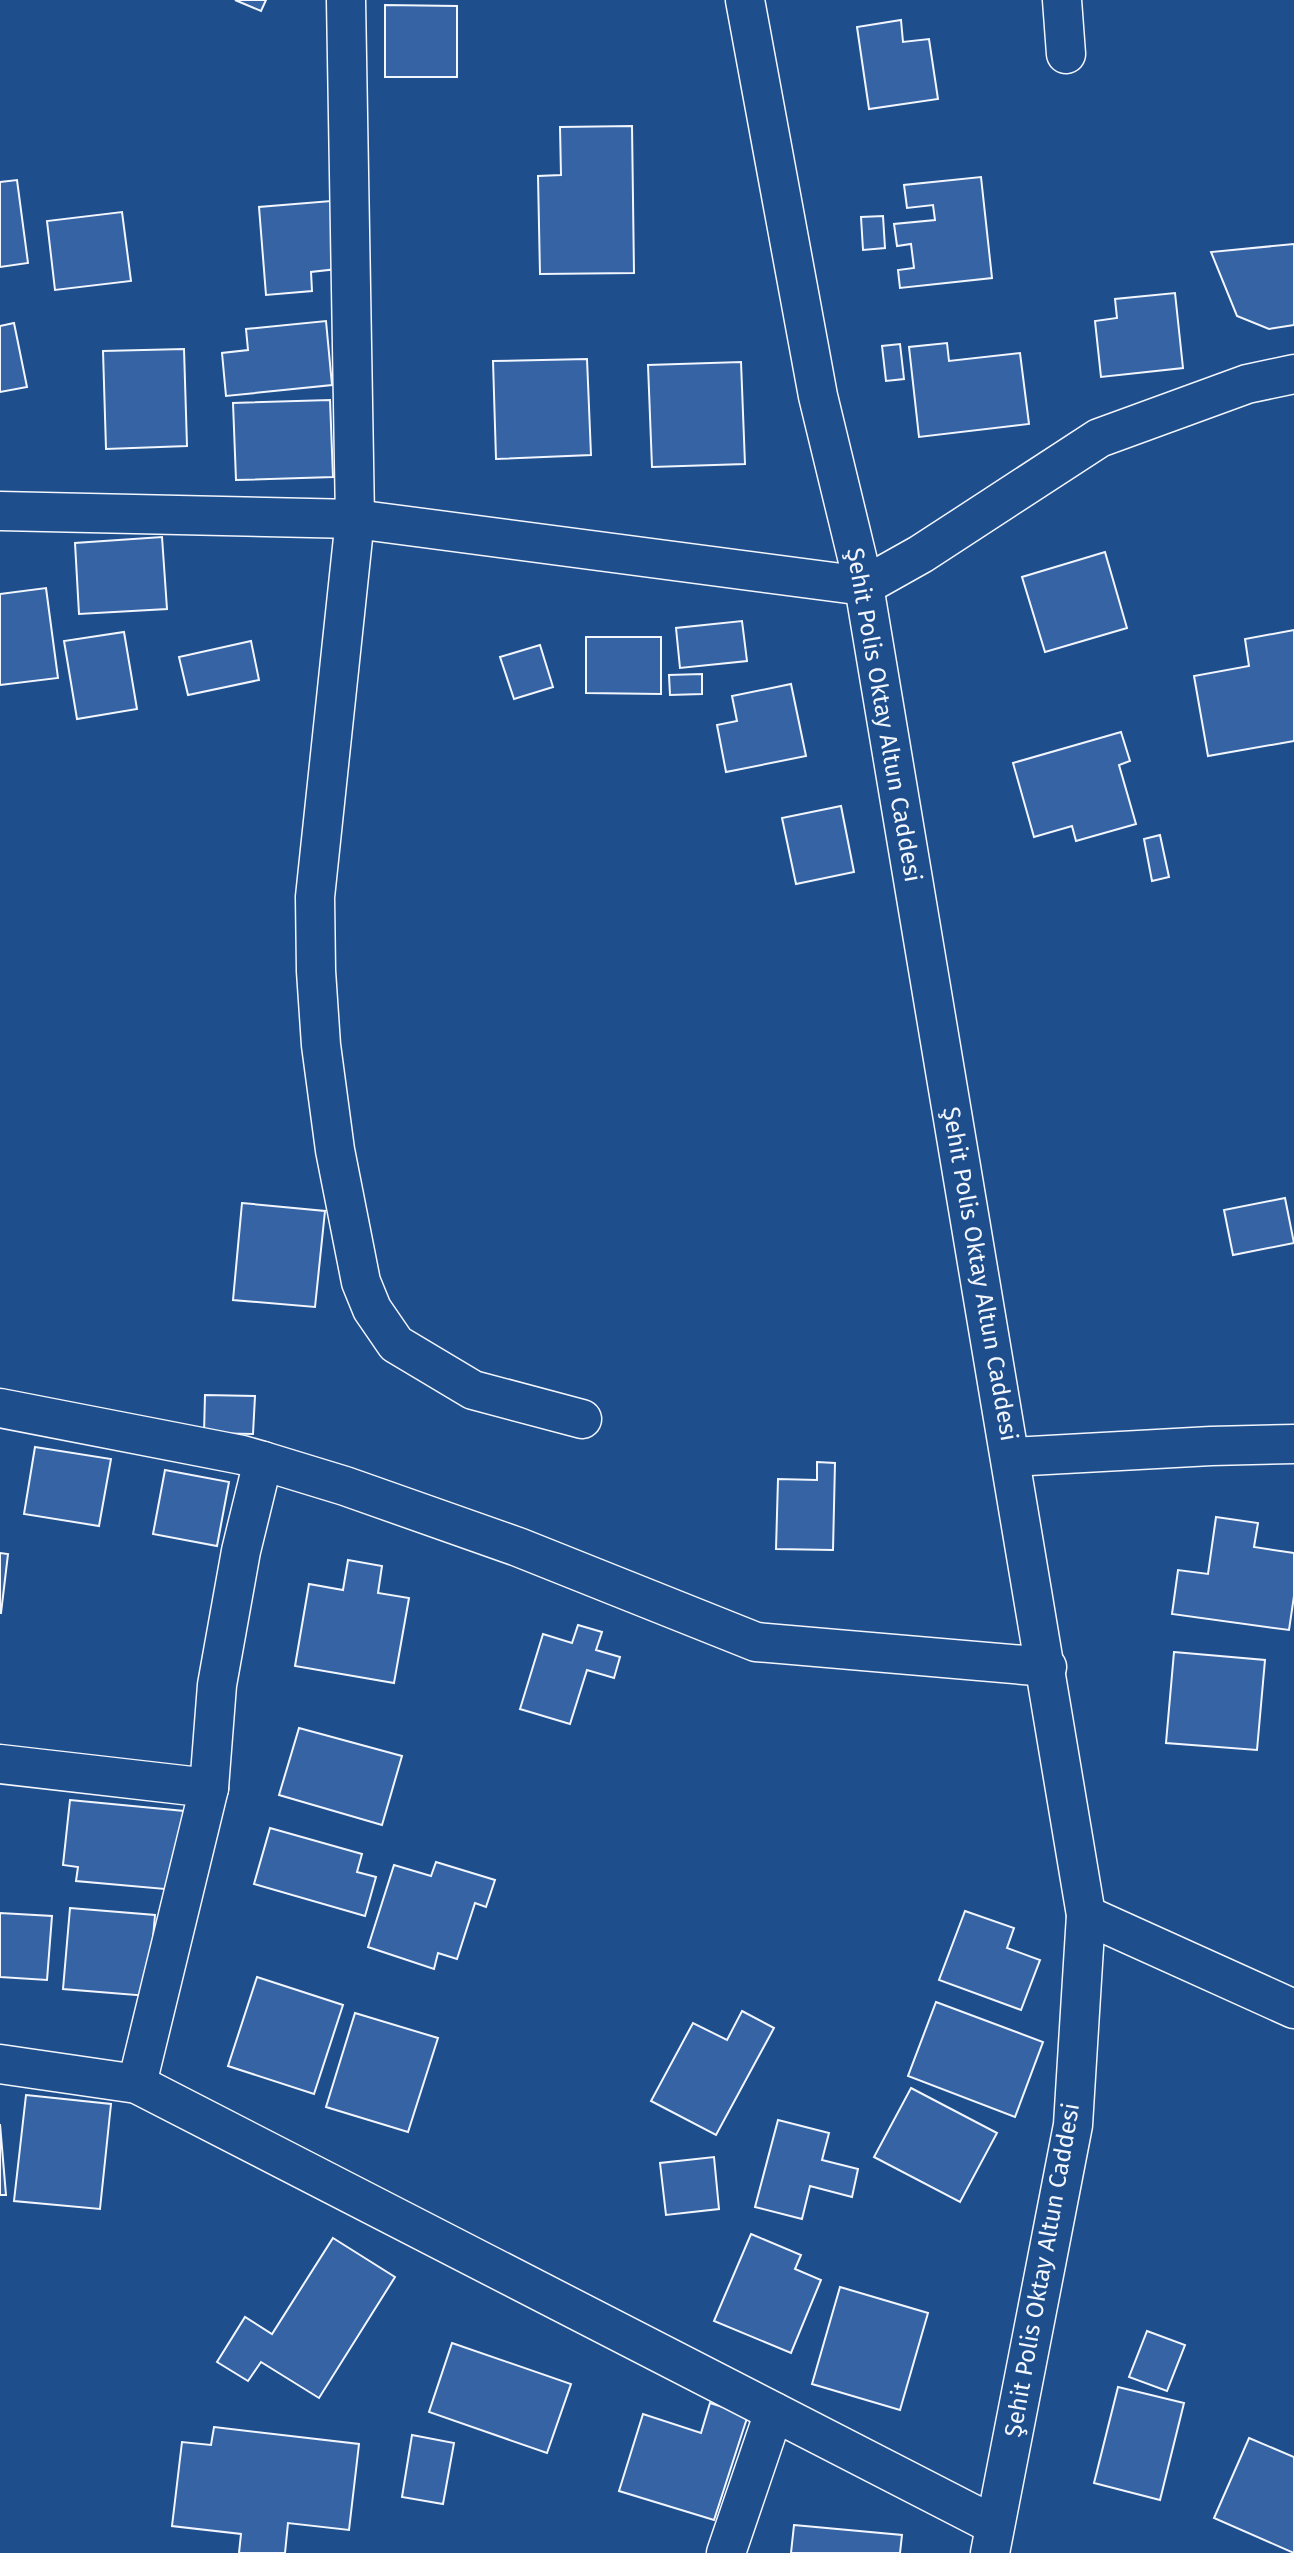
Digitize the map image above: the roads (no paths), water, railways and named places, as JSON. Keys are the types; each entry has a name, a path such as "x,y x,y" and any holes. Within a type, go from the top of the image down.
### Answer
{"street":[{"path":"346,0 355,519 315,897 321,1045 335,1150 361,1282 372,1309 396,1344 473,1390 583,1419"},
{"name":"Şehit Polis Oktay Altun Caddesi","path":"745,0 818,396 863,586 1012,1457 1086,1915 1073,2125 992,2539"},
{"path":"1062,0 1066,54"},
{"path":"0,511 355,519 863,586 920,554 1099,438 1247,384 1294,374"},
{"path":"0,1408 263,1461 345,1486 518,1547 756,1642 1046,1667"},
{"path":"1012,1457 1294,1444"},
{"path":"137,2084 209,1788 217,1685 241,1551 263,1461"},
{"path":"0,1764 209,1788"},
{"path":"1086,1915 1294,2009"},
{"path":"0,2064 137,2084 775,2412 992,2539"},
{"path":"726,2553 775,2412"}]}
